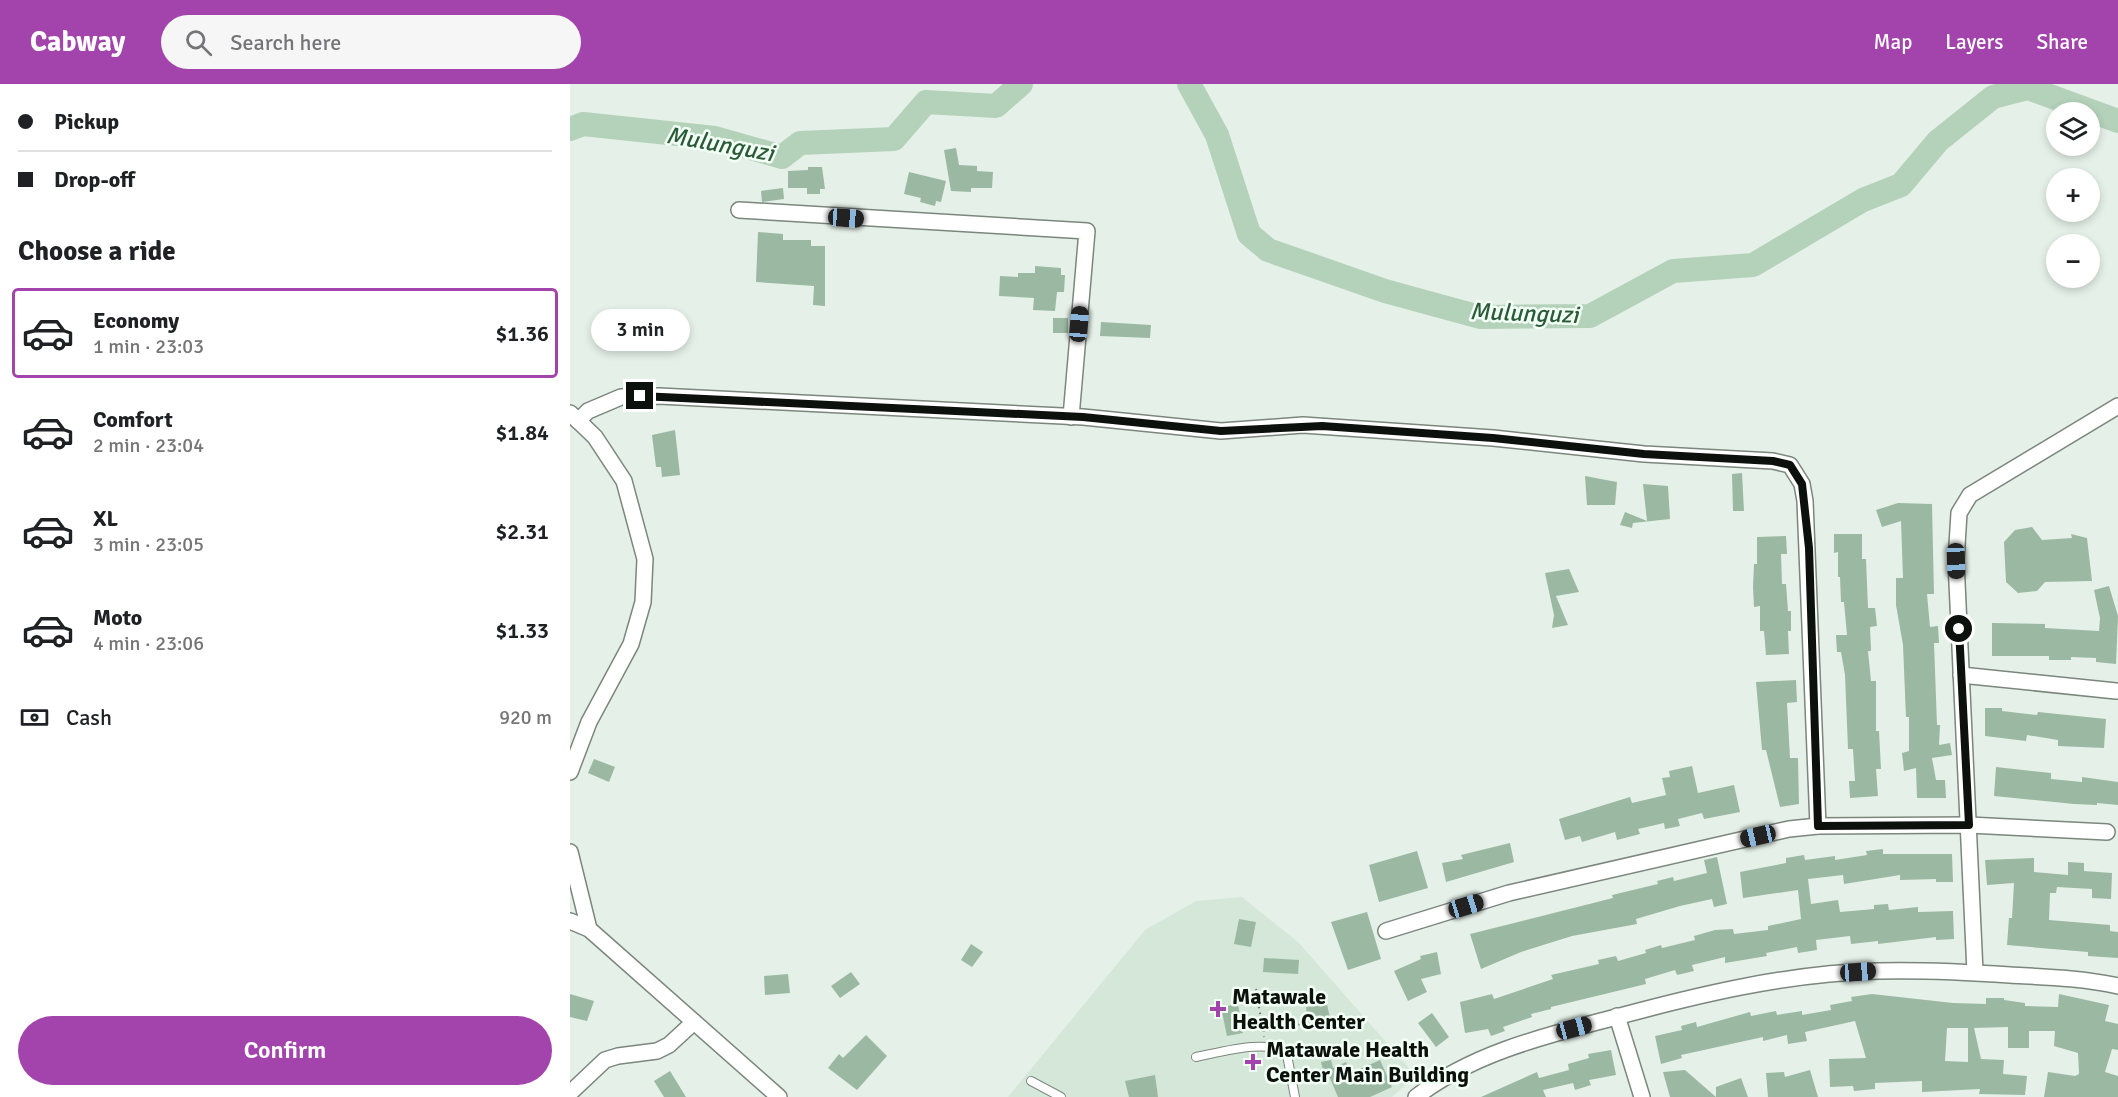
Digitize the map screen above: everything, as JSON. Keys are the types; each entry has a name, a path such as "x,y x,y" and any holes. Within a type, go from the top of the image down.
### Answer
{"street":[{"path":"739,210 1087,231 1071,417"},
{"path":"570,772 590,722 631,644 643,602 645,559 624,482 595,437 574,417 621,397 650,396 1071,417 1221,431 1303,425 1380,429 1644,454 1773,461 1790,465 1802,484 1809,548 1818,826"},
{"path":"1975,972 1956,561 1958,524 1962,505 1970,495 2118,406"},
{"path":"1961,675 2116,691"},
{"path":"1386,931 1509,893 1769,834 1818,826 1969,825 2107,832"},
{"path":"570,852 589,929"},
{"path":"570,921 589,929 779,1097"},
{"path":"1416,1097 1464,1068 1503,1050 1553,1033 1617,1016 1748,987 1839,973 1877,970 1975,972 2093,981 2118,986"},
{"path":"1617,1016 1642,1097"},
{"path":"570,1093 604,1060 618,1056 657,1052 669,1046 694,1022"}],"lane":[{"path":"1196,1057 1265,1046 1275,1047 1287,1055 1295,1097"},
{"path":"1031,1081 1061,1097"}],"path":[{"path":"1256,989 1265,1046"},
{"path":"1263,1032 1302,1024"}],"shaded area":[{"name":"Matawale Health Center","path":"1242,897 1299,943 1416,1076 1392,1097 1008,1097 1145,930 1196,901"}],"building":[{"path":"956,148 959,165 977,166 977,171 993,172 992,188 971,188 971,192 951,191 944,150"},
{"path":"808,167 822,167 825,189 820,189 820,194 807,194 807,188 788,188 788,171 808,170"},
{"path":"909,172 946,181 941,202 936,201 935,206 920,202 921,198 904,194"},
{"path":"783,188 784,199 762,202 761,191"},
{"path":"758,232 783,234 783,240 811,240 811,246 825,246 825,306 813,305 814,286 756,282"},
{"path":"1035,266 1061,268 1061,275 1065,275 1064,292 1057,292 1055,311 1033,310 1034,298 999,296 1000,276 1018,277 1018,273 1035,273"},
{"path":"1053,318 1068,318 1068,333 1053,333"},
{"path":"1101,322 1151,325 1150,338 1100,336"},
{"path":"675,430 680,475 662,477 661,467 656,467 652,435"},
{"path":"1742,473 1744,511 1733,511 1732,474"},
{"path":"1585,476 1617,482 1615,505 1587,505"},
{"path":"1643,484 1668,486 1670,519 1633,523 1632,528 1620,525 1625,512 1647,521"},
{"path":"1898,503 1932,504 1934,594 1927,594 1930,627 1938,626 1939,643 1934,643 1937,725 1940,725 1939,745 1950,743 1952,755 1932,758 1936,780 1945,780 1946,798 1917,798 1916,768 1904,771 1902,753 1909,751 1909,717 1906,717 1903,645 1896,605 1896,578 1903,578 1901,521 1882,527 1876,510"},
{"path":"2032,527 2042,540 2072,538 2071,534 2087,538 2092,581 2045,582 2037,591 2018,593 2006,582 2004,542 2015,530"},
{"path":"1834,534 1862,534 1862,559 1866,559 1868,608 1875,608 1877,626 1870,627 1871,651 1868,651 1871,681 1876,681 1876,731 1879,731 1881,769 1876,769 1878,796 1850,798 1849,781 1855,781 1853,749 1848,749 1845,675 1841,652 1837,652 1836,635 1847,635 1844,602 1841,602 1840,577 1838,577 1838,552 1834,553"},
{"path":"1786,536 1787,554 1781,554 1782,584 1786,584 1788,611 1791,611 1791,631 1788,631 1789,654 1766,655 1764,631 1760,631 1760,606 1754,607 1753,587 1754,564 1757,564 1757,537"},
{"path":"1569,569 1579,592 1556,596 1568,625 1552,628 1554,615 1545,573"},
{"path":"2109,586 2118,616 2116,664 2096,662 2096,658 2071,657 2071,660 2049,660 2049,656 1992,656 1992,623 2045,624 2045,628 2099,631 2100,618 2094,590"},
{"path":"1796,680 1797,702 1787,703 1790,758 1798,758 1799,804 1780,807 1766,750 1762,750 1756,682"},
{"path":"1985,708 2002,708 2002,711 2037,715 2038,712 2106,719 2104,748 2058,746 2058,740 2027,735 2026,741 1985,736"},
{"path":"594,759 615,767 609,782 588,773"},
{"path":"1692,766 1698,793 1734,785 1740,812 1704,819 1702,813 1678,819 1680,826 1665,829 1664,823 1638,829 1640,834 1617,840 1615,832 1582,842 1580,836 1565,840 1559,819 1630,797 1632,803 1666,795 1662,778 1670,777 1669,771"},
{"path":"1996,767 2051,773 2051,779 2082,782 2082,777 2118,782 2118,805 2074,804 1994,796"},
{"path":"1510,843 1514,862 1446,882 1442,863 1463,859 1461,855"},
{"path":"1883,849 1883,854 1952,854 1953,882 1936,882 1936,879 1900,880 1900,875 1844,884 1843,875 1808,879 1811,904 1838,900 1840,912 1874,909 1874,905 1888,904 1889,910 1918,907 1918,912 1953,911 1954,939 1936,940 1936,937 1878,944 1878,941 1851,944 1850,936 1816,940 1817,950 1798,953 1797,947 1766,953 1767,956 1725,963 1725,957 1692,965 1694,971 1677,975 1675,970 1645,979 1646,984 1551,1007 1551,1009 1531,1014 1532,1017 1503,1027 1505,1031 1491,1036 1488,1029 1465,1033 1460,1002 1492,994 1494,999 1553,979 1551,975 1599,964 1598,960 1616,956 1618,961 1646,953 1645,950 1661,945 1662,948 1695,940 1694,936 1715,930 1733,929 1734,934 1768,930 1768,926 1801,919 1798,890 1743,898 1740,872 1786,863 1786,858 1804,855 1805,860 1835,856 1835,860 1867,855 1866,851"},
{"path":"1417,851 1428,888 1379,902 1369,865"},
{"path":"1717,857 1727,904 1714,907 1712,899 1680,906 1636,919 1637,924 1572,936 1521,952 1481,969 1470,934 1613,898 1612,895 1658,884 1657,881 1673,877 1674,881 1707,873 1704,860"},
{"path":"2034,858 2034,872 2068,875 2068,862 2084,863 2084,871 2112,873 2111,899 2092,898 2092,889 2057,887 2056,893 2050,893 2049,920 2110,925 2110,931 2118,932 2118,958 2088,956 2088,952 2007,945 2009,918 2012,918 2014,883 1987,885 1985,860"},
{"path":"1367,912 1381,959 1348,970 1331,922"},
{"path":"1239,919 1256,922 1251,947 1234,944"},
{"path":"971,944 983,952 972,967 961,960"},
{"path":"1437,952 1441,974 1421,979 1427,992 1408,1001 1394,971 1421,959 1420,956"},
{"path":"1264,958 1299,960 1298,974 1263,972"},
{"path":"851,972 860,984 840,998 831,986"},
{"path":"788,974 790,993 765,995 764,976"},
{"path":"570,994 594,1001 587,1021 570,1017"},
{"path":"1872,994 1953,1003 1986,1004 1986,998 2004,998 2004,1000 2025,1003 2025,1006 2058,1007 2059,994 2109,1005 2105,1021 2118,1024 2118,1050 2112,1049 2105,1072 2118,1076 2118,1097 2044,1097 2048,1072 2075,1076 2079,1074 2078,1053 2054,1046 2055,1031 2029,1031 2029,1048 2008,1048 2008,1027 1974,1028 1981,1059 2004,1060 2003,1074 2027,1076 2025,1095 1979,1094 1980,1089 1922,1092 1922,1081 1875,1083 1875,1089 1854,1091 1853,1086 1830,1087 1829,1059 1866,1058 1855,1021 1805,1032 1807,1041 1788,1044 1787,1035 1763,1041 1763,1037 1681,1055 1682,1058 1661,1064 1655,1036 1682,1030 1681,1026 1696,1022 1697,1027 1750,1012 1751,1016 1776,1011 1777,1015 1802,1011 1802,1015 1831,1010 1830,1005 1852,1001 1851,997","holes":["1947,1028 1968,1028 1968,1062 1945,1061"]},
{"path":"1238,1004 1243,1033 1227,1036 1221,1007"},
{"path":"1327,1004 1330,1019 1308,1022 1306,1007"},
{"path":"1432,1013 1449,1037 1436,1047 1418,1023"},
{"path":"866,1035 887,1056 857,1090 828,1068 839,1054 843,1058"},
{"path":"1611,1050 1616,1075 1589,1080 1591,1085 1575,1090 1573,1083 1543,1090 1546,1097 1481,1097 1537,1072 1539,1078 1569,1070 1568,1064 1589,1058 1588,1054"},
{"path":"1331,1060 1333,1068 1346,1062 1351,1073 1380,1060 1392,1087 1370,1097 1338,1097 1329,1076 1325,1078 1321,1062"},
{"path":"1685,1070 1716,1097 1670,1097 1663,1072"},
{"path":"1810,1070 1818,1097 1768,1097 1766,1073 1784,1072 1785,1077"},
{"path":"670,1071 686,1097 664,1097 654,1081"},
{"path":"1155,1075 1158,1097 1129,1097 1125,1081"},
{"path":"1741,1078 1748,1097 1716,1097 1716,1087"}],"waterway":[{"name":"Mulunguzi","path":"570,129 583,124 715,138 782,157 800,143 894,139 926,102 996,106 1021,84"},
{"name":"Mulunguzi","path":"1189,84 1217,135 1249,234 1268,250 1385,291 1480,317 1590,316 1673,271 1753,265 1863,200 1901,185 1938,141 1993,97 2028,88 2118,121"}],"place":[{"name":"Matawale Health Center","path":"1218,1009"},
{"name":"Matawale Health Center Main Building","path":"1253,1062"}],"route":[{"path":"640,396 1021,416 1083,417 1221,431 1303,425 1360,428 1493,438 1644,454 1773,461 1790,465 1802,484 1809,548 1818,826 1969,825 1959,629"}]}
